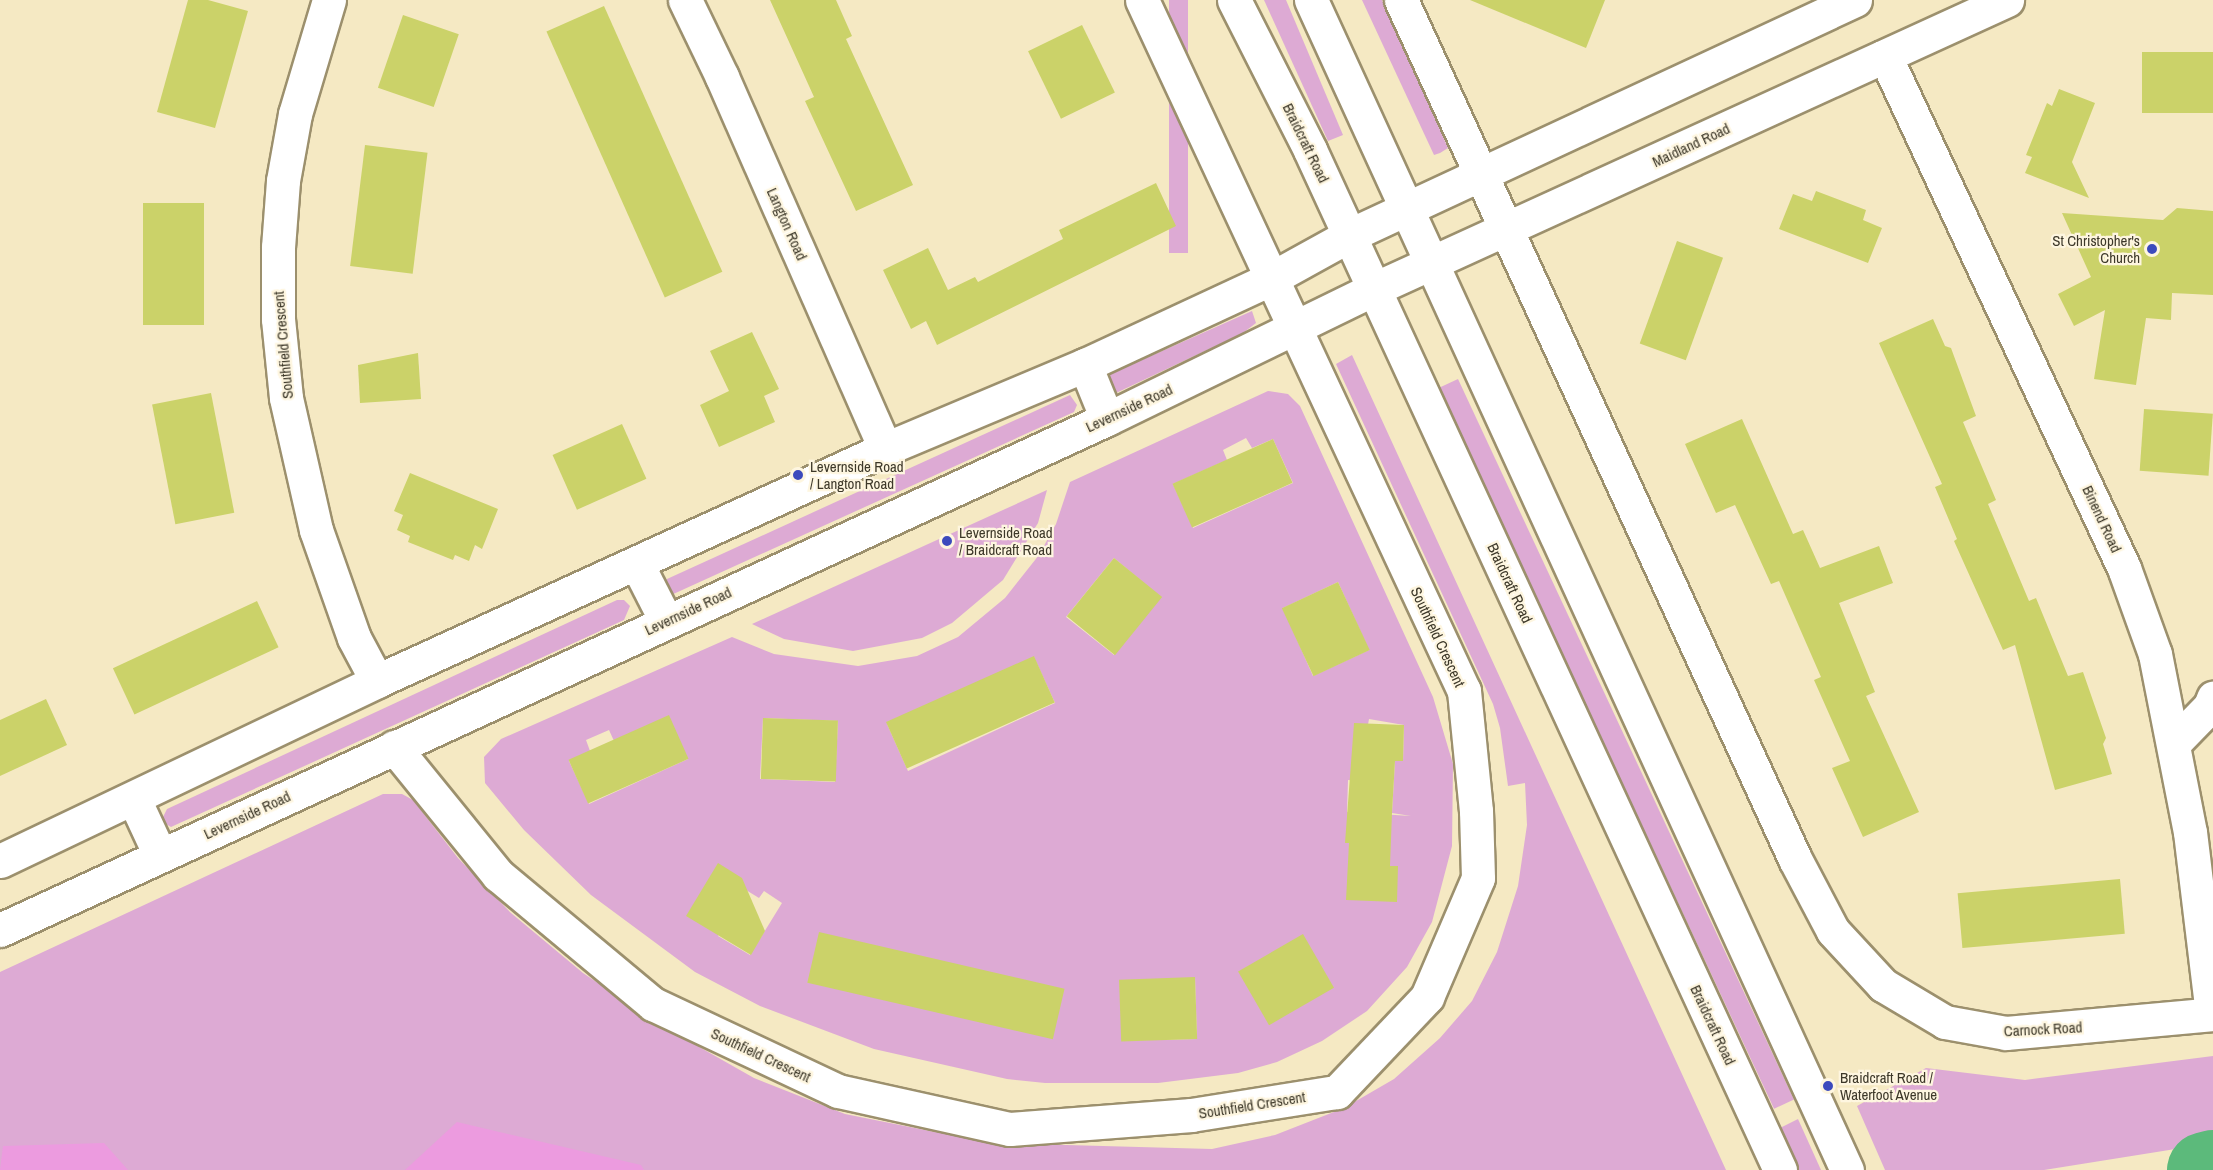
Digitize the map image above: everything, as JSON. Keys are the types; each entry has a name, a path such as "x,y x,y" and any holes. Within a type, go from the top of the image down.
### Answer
{"street":[{"name":"Southfield Crescent","path":"329,0 295,114 283,181 278,247 278,319 286,398 316,530 354,639 378,681"},
{"name":"Langton Road","path":"685,0 727,87 885,449"},
{"path":"1142,0 1272,278"},
{"name":"Braidcraft Road","path":"1234,0 1350,235 1780,1170"},
{"path":"1311,0 1433,261 1847,1170"},
{"path":"1401,0 1506,231"},
{"path":"0,861 378,681 885,449 1085,365 1272,278 1350,235 1855,0"},
{"name":"Maidland Road","path":"1374,289 1433,261 1506,231 2007,0"},
{"name":"Binend Road","path":"1885,57 2124,567 2155,654 2175,742 2205,933 2213,1014"},
{"name":"Carnock Road","path":"1506,231 1795,859 1833,931 1883,985 1945,1022 2006,1033 2213,1014"},
{"name":"Southfield Crescent","path":"394,747 498,875 653,1004 838,1091 1010,1129 1191,1115 1337,1092 1427,998 1478,878 1476,811 1464,691 1294,330 1272,278"},
{"name":"Levernside Road","path":"0,930 1107,419 1294,330 1374,289"},
{"path":"1085,365 1107,419"},
{"path":"637,564 666,621"},
{"path":"2175,742 2210,706 2213,698"},
{"path":"134,799 160,855"}],"shaded area":[{"path":"1169,0 1188,0 1188,253 1169,253"},
{"path":"1264,0 1286,0 1343,135 1328,141"},
{"path":"1362,0 1382,0 1448,148 1440,153 1434,155"},
{"path":"1252,311 1256,323 1243,333 1116,393 1108,375"},
{"path":"1352,355 1726,1170 0,1170 0,972 383,794 402,794 413,800 458,858 511,913 583,973 664,1027 754,1078 845,1114 935,1132 1030,1144 1212,1149 1275,1135 1344,1108 1394,1079 1440,1038 1472,1001 1497,952 1518,886 1527,825 1525,783 1508,786 1500,728 1493,704 1336,364"},
{"path":"1458,379 1794,1100 1774,1109 1438,388"},
{"path":"1268,391 1288,394 1300,406 1433,697 1453,764 1452,846 1432,922 1407,967 1367,1011 1322,1041 1277,1062 1238,1073 1158,1083 1045,1083 1007,1079 874,1049 760,1006 695,972 591,895 524,830 485,783 484,757 501,739 732,637 774,654 858,666 917,656 958,637 1005,598 1039,555 1056,524 1070,482","holes":["1246,438 1252,448 1273,439 1293,483 1193,528 1173,484 1227,460 1223,450","1114,558 1161,597 1114,655 1066,617","1338,582 1369,650 1313,676 1283,608","1034,657 1055,703 908,771 887,724","763,718 838,721 835,782 760,779","1369,719 1404,725 1403,761 1395,761 1392,813 1411,816 1347,812 1348,780 1358,781","609,730 614,741 688,759 589,804 569,761 590,751 586,740","746,890 759,898 764,891 782,903 750,955 718,936","1195,977 1197,1039 1160,1040"]},
{"path":"1070,395 1077,405 1074,412 669,596 664,583 667,579"},
{"path":"1047,490 1038,523 1003,580 952,623 922,638 853,651 784,639 752,624"},
{"path":"617,600 624,600 630,606 624,620 171,827 161,821 167,809"},
{"path":"2213,1056 2213,1143 2044,1170 1885,1170 1857,1106 1926,1068 2025,1080"},
{"path":"1798,1119 1821,1170 1799,1170 1780,1128"},
{"path":"457,1122 641,1165 644,1170 405,1170"},
{"path":"104,1143 128,1170 0,1170 3,1146"}],"building":[{"path":"188,0 208,0 248,11 215,128 157,112"},
{"path":"770,0 836,0 852,36 846,39 913,185 856,211 805,101 814,97"},
{"path":"1470,0 1605,0 1586,48"},
{"path":"604,6 722,272 665,297 546,32"},
{"path":"403,15 459,34 434,107 378,88"},
{"path":"1082,25 1115,92 1061,119 1028,51"},
{"path":"2142,52 2213,52 2213,113 2142,113"},
{"path":"2059,89 2095,103 2072,162 2089,198 2025,173 2032,157 2026,155 2047,103 2052,106"},
{"path":"365,145 428,153 413,274 350,266"},
{"path":"1156,183 1176,226 937,345 926,321 911,329 883,270 928,248 948,290 975,277 978,282 1063,239 1059,230"},
{"path":"1816,191 1866,210 1863,220 1882,228 1868,263 1779,229 1793,194 1812,201"},
{"path":"143,203 204,203 204,325 143,325"},
{"name":"St Christopher's Church","path":"2177,208 2213,211 2213,295 2172,293 2171,320 2146,318 2136,385 2094,379 2105,310 2074,326 2058,294 2091,277 2062,213 2163,220"},
{"path":"1677,241 1723,258 1686,360 1640,343"},
{"path":"1933,319 1945,346 1951,348 1976,416 1963,422 1996,500 1988,504 2029,601 2036,598 2068,676 2083,672 2106,738 2103,744 2112,774 2055,790 2015,645 2003,650 1954,541 1957,539 1935,487 1942,484 1879,343"},
{"path":"752,332 779,389 764,396 775,422 719,447 700,405 729,391 710,351"},
{"path":"418,353 421,399 360,403 358,365"},
{"path":"211,393 234,513 175,524 152,404"},
{"path":"2144,409 2213,414 2209,476 2140,471"},
{"path":"1742,419 1793,534 1803,530 1820,568 1879,546 1893,583 1839,603 1875,692 1866,696 1919,812 1863,837 1832,768 1850,761 1814,680 1821,677 1779,581 1771,584 1735,505 1716,513 1685,444"},
{"path":"622,424 646,479 577,510 553,455"},
{"path":"1273,439 1293,483 1192,528 1173,484"},
{"path":"410,473 498,509 482,549 475,545 469,561 455,555 453,560 408,542 410,536 397,530 403,515 394,511"},
{"path":"1114,558 1162,597 1115,655 1067,616"},
{"path":"1338,582 1370,650 1314,676 1282,608"},
{"path":"257,601 279,647 134,714 113,668"},
{"path":"1034,656 1055,703 907,768 886,722"},
{"path":"46,699 67,745 0,776 0,720"},
{"path":"669,715 689,759 588,804 569,760"},
{"path":"763,718 838,721 836,782 761,779"},
{"path":"1354,723 1404,725 1403,761 1395,761 1392,813 1390,866 1398,866 1397,902 1346,900 1349,843 1345,843"},
{"path":"718,863 742,878 765,931 751,955 686,916"},
{"path":"2120,879 2125,934 1962,948 1958,893"},
{"path":"819,932 1065,989 1053,1039 807,983"},
{"path":"1303,934 1334,988 1269,1025 1238,972"},
{"path":"1195,977 1197,1039 1121,1042 1119,980"}],"waterway":[{"path":"2205,1170 2213,1168"}],"place":[{"name":"St Christopher's Church","path":"2152,249"},
{"name":"Levernside Road / Langton Road","path":"798,475"},
{"name":"Levernside Road / Braidcraft Road","path":"947,541"},
{"name":"Braidcraft Road / Waterfoot Avenue","path":"1828,1086"}]}
